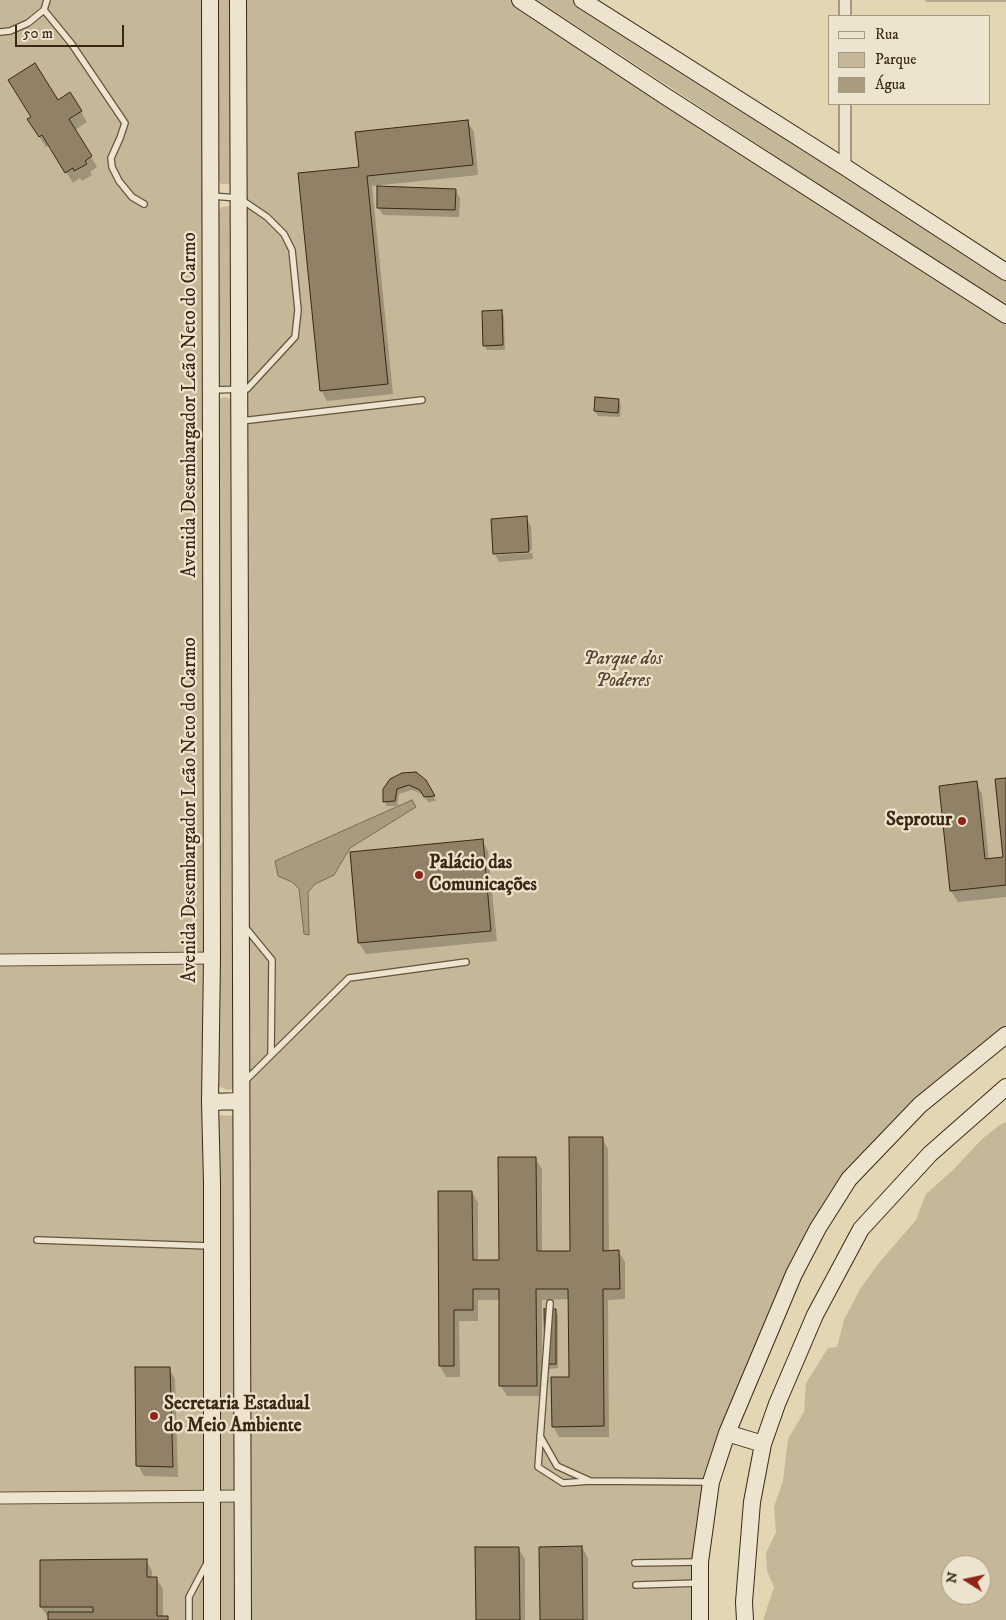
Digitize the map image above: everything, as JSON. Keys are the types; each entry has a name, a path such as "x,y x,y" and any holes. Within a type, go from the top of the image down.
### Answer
{"main road":[{"name":"Avenida Desembargador Leão Neto do Carmo","path":"210,0 212,1620"},
{"path":"238,0 242,1620"},
{"path":"520,0 673,101 1006,315"},
{"path":"582,0 1006,272"},
{"path":"700,1620 700,1562 711,1482 727,1433 794,1274 818,1228 849,1179 920,1105 1006,1035"},
{"path":"745,1620 744,1602 752,1502 763,1444 777,1404 814,1315 861,1229 930,1154 1006,1087"},
{"path":"210,1102 241,1093"},
{"path":"727,1433 763,1444"}],"street":[{"path":"845,0 845,15"},
{"path":"845,105 845,167"},
{"path":"0,960 212,958"},
{"path":"0,1498 242,1496"}],"lane":[{"path":"0,32 10,31 28,23 44,10 47,0"},
{"path":"44,10 72,43 125,123 111,158 112,168 119,181 132,197 144,204"},
{"path":"211,196 238,198 267,217 284,234 292,250 298,310 295,337 247,389 211,390"},
{"path":"238,421 422,400"},
{"path":"240,920 272,960 271,1055"},
{"path":"241,1093 271,1055 349,978 466,962"},
{"path":"37,1240 212,1246"},
{"path":"550,1303 538,1467 563,1483 590,1481 711,1482"},
{"path":"540,1436 557,1466 590,1481"},
{"path":"189,1620 189,1597 212,1552"},
{"path":"635,1563 700,1562"},
{"path":"636,1585 700,1583"}],"green space":[{"path":"0,0 210,0 212,1620 0,1620"},
{"path":"216,0 232,0 233,180 229,184 221,184 217,180"},
{"name":"Parque dos Poderes","path":"238,0 520,0 1006,315 1006,1035 920,1105 818,1228 711,1482 700,1620 243,1620"},
{"path":"537,0 574,0 841,169 1006,281 1006,307"},
{"path":"229,206 234,212 236,381 231,385 219,386 218,211 222,207"},
{"path":"225,397 233,400 236,1088 227,1090 219,1086 217,400"},
{"path":"216,1115 234,1116 235,1620 218,1620"},
{"path":"1006,1122 1006,1620 763,1620 774,1587 767,1571 766,1553 776,1532 774,1507 783,1481 788,1439 804,1412 806,1383 828,1348 837,1347 844,1320 860,1289 878,1264 916,1220 926,1194 953,1170 982,1139"}],"water":[{"path":"412,800 416,807 350,848 334,875 315,884 308,892 309,935 304,934 299,889 292,882 278,876 275,861"}],"building":[{"path":"35,63 58,100 70,92 82,111 69,119 92,156 85,161 87,164 74,171 73,168 65,173 42,135 39,137 27,119 31,117 8,80"},
{"path":"468,120 473,165 367,176 388,384 320,391 298,173 359,167 355,132"},
{"path":"377,186 456,189 455,210 377,208"},
{"path":"502,310 503,345 483,346 482,311"},
{"path":"595,397 619,399 618,413 594,411"},
{"path":"527,516 529,552 493,554 491,519"},
{"path":"416,772 426,780 435,796 424,797 420,790 409,785 397,789 395,801 383,802 383,789 390,779 402,773"},
{"name":"Seprotur","path":"1006,778 1006,885 950,891 939,786 977,781 985,859 1003,857 995,779"},
{"name":"Palácio das Comunicações","path":"483,839 491,931 358,943 350,852"},
{"path":"569,1137 603,1137 603,1251 619,1250 620,1289 603,1289 604,1426 552,1427 551,1377 569,1377 568,1289 536,1289 537,1386 499,1386 499,1289 473,1289 473,1310 454,1310 454,1366 439,1366 438,1191 472,1191 473,1260 499,1260 498,1157 536,1157 537,1251 570,1251"},
{"path":"544,1309 556,1309 556,1364 545,1364"},
{"name":"Secretaria Estadual do Meio Ambiente","path":"135,1367 170,1367 173,1467 136,1466"},
{"path":"582,1546 583,1620 540,1620 539,1547"},
{"path":"475,1547 519,1547 520,1620 476,1620"},
{"path":"147,1559 147,1577 157,1577 157,1616 168,1616 168,1620 48,1620 48,1612 93,1612 93,1607 40,1607 40,1560"}],"place":[{"name":"Seprotur","path":"962,821"},
{"name":"Palácio das Comunicações","path":"419,875"},
{"name":"Secretaria Estadual do Meio Ambiente","path":"154,1416"}]}
